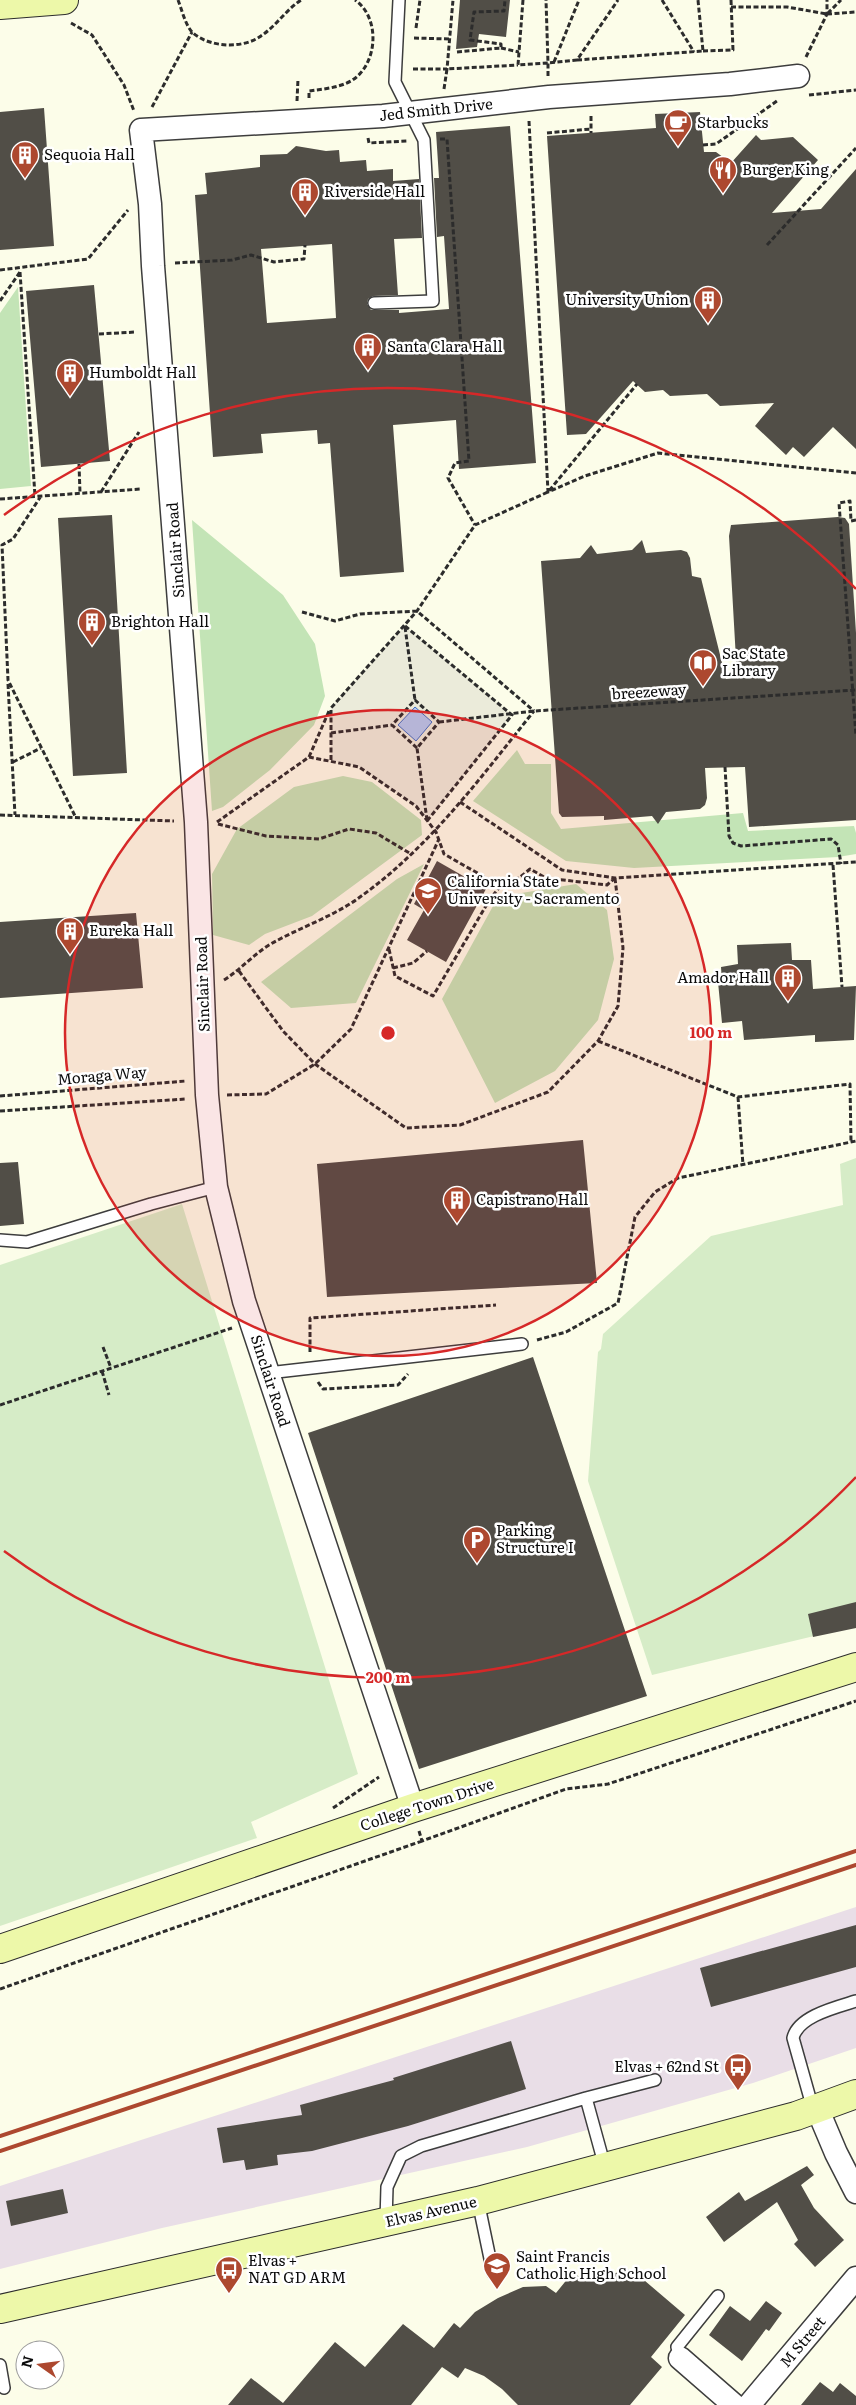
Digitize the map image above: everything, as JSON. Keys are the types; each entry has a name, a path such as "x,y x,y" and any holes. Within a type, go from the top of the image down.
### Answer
{"street":[{"path":"0,5 66,10"},
{"name":"Jed Smith Drive","path":"141,130 375,117 549,97 730,84 798,76"},
{"name":"Sinclair Road","path":"141,130 150,204 153,266 196,822 204,992 200,1091 216,1187 244,1301 413,1808"},
{"name":"College Town Drive","path":"0,1949 413,1808 856,1667"},
{"name":"Elvas Avenue","path":"0,2309 478,2201 796,2116 856,2094"},
{"path":"815,2108 856,2192"},
{"name":"M Street","path":"749,2405 856,2278"},
{"path":"680,2358 734,2405"}],"lane":[{"path":"374,303 433,301 424,140 395,82 399,0"},
{"path":"0,1240 27,1242 151,1204 216,1187"},
{"path":"268,1373 522,1344"},
{"path":"815,2108 793,2038 794,2034 801,2025 819,2013 856,2001"},
{"path":"386,2222 387,2187 401,2156 421,2146 654,2080"},
{"path":"586,2098 605,2167"},
{"path":"478,2201 492,2273"},
{"path":"680,2358 677,2347 718,2296"},
{"path":"0,2365 4,2388"}],"path":[{"path":"178,0 192,32 210,42 234,45 252,41 268,31 301,0"},
{"path":"309,91 337,86 352,80 362,69 368,58 373,45 372,24 364,8 355,0"},
{"path":"414,46 420,0"},
{"path":"437,90 444,90 453,0"},
{"path":"500,48 501,44 470,40 474,12 504,11 505,0"},
{"path":"518,65 523,0"},
{"path":"546,0 548,79"},
{"path":"554,62 579,0"},
{"path":"577,60 618,0"},
{"path":"662,0 694,52"},
{"path":"698,0 703,51"},
{"path":"413,62 413,70 447,69 733,50 731,0"},
{"path":"826,0 827,14"},
{"path":"798,76 827,14 841,0"},
{"path":"731,7 788,7 827,14 856,12"},
{"path":"66,10 92,35 124,85 141,130"},
{"path":"166,81 192,32"},
{"path":"414,38 449,39"},
{"path":"457,52 500,48 519,52"},
{"path":"703,145 716,144 782,98"},
{"path":"547,133 591,131 591,113"},
{"path":"529,121 548,492"},
{"path":"447,139 470,461 455,463 448,478 475,525"},
{"path":"767,245 856,148"},
{"path":"0,270 88,259 132,205"},
{"path":"166,263 232,260 250,255 274,262 304,259 305,246"},
{"path":"0,301 24,267"},
{"path":"20,272 35,496"},
{"path":"98,334 136,332"},
{"path":"548,492 637,384"},
{"path":"101,492 139,432"},
{"path":"411,854 376,833 349,829 320,839 266,836 215,823 308,757 331,708 417,611 475,525 584,476 658,453 856,473"},
{"path":"79,464 80,493"},
{"path":"0,499 141,489"},
{"path":"15,815 1,544 12,539 41,496"},
{"path":"856,520 851,521 850,501 840,503 856,736"},
{"path":"204,992 239,971 267,946 360,898 436,832 534,711 417,611 360,614 335,621 302,612"},
{"path":"405,626 416,700 439,722 417,748"},
{"path":"405,626 512,715 427,821"},
{"path":"8,680 76,818"},
{"name":"breezeway","path":"439,722 534,711 854,690"},
{"path":"331,733 392,725 416,700"},
{"path":"331,708 331,760"},
{"path":"392,725 417,748 427,821"},
{"path":"12,762 41,748"},
{"path":"308,757 359,767 416,806 436,832 444,854 493,882 502,884"},
{"path":"725,767 729,836 733,843 741,846 831,839 838,845 841,864"},
{"path":"460,802 562,870 615,878 856,862"},
{"path":"0,815 196,822"},
{"path":"0,1111 200,1091 266,1094 315,1064 351,1029 439,838"},
{"path":"833,865 842,987"},
{"path":"389,948 395,976 433,996 490,899 502,884 519,878 530,869 546,878 607,885 615,878"},
{"path":"239,971 283,1031 315,1064 406,1128 460,1125 548,1092 598,1041 618,1006 623,948 615,878"},
{"path":"393,968 413,963 427,951"},
{"path":"598,1041 738,1097 850,1084 851,1142"},
{"name":"Moraga Way","path":"0,1096 200,1091"},
{"path":"738,1097 743,1165"},
{"path":"522,1344 566,1332 618,1303 635,1217 655,1192 678,1178 856,1141"},
{"path":"310,1353 310,1318 496,1305"},
{"path":"0,1404 237,1327"},
{"path":"103,1347 111,1368"},
{"path":"102,1371 108,1395"},
{"path":"316,1380 323,1389 398,1385 408,1373"},
{"path":"0,1989 566,1789 608,1784 856,1701"},
{"path":"331,1809 382,1775"},
{"path":"413,1808 422,1840"},
{"path":"405,1840 407,1845"}],"shaded area":[{"path":"405,626 512,715 427,821 416,806 359,767 331,760 331,708"},
{"path":"856,1907 856,2048 753,2083 527,2147 162,2228 0,2269 0,2186"}],"green space":[{"path":"18,287 31,486 0,489 0,313"},
{"path":"192,520 283,595 315,644 325,696 314,725 270,770 223,807 212,811"},
{"path":"517,750 525,764 551,764 551,813 561,829 743,813 748,831 854,826 856,854 838,857 634,868 566,861 473,801"},
{"path":"343,776 372,782 421,820 422,835 312,916 265,934 249,945 213,935 212,874 237,829 294,787"},
{"path":"424,864 356,1003 291,1008 261,982 397,879"},
{"path":"576,884 607,910 614,959 598,1020 555,1071 495,1103 442,999 498,897"},
{"path":"856,1158 856,1626 652,1675 588,1481 598,1352 601,1349 603,1334 711,1236 843,1205 840,1164"},
{"path":"182,1204 358,1774 251,1822 257,1838 0,1926 0,1265"}],"water":[{"path":"415,707 432,722 416,741 398,725"}],"building":[{"path":"460,0 510,0 506,37 479,34 477,47 456,49"},
{"name":"Sequoia Hall","path":"44,108 54,246 0,250 0,112"},
{"name":"University Union","path":"700,112 704,152 716,152 731,163 756,135 761,140 793,137 818,160 772,213 821,209 856,169 856,449 833,427 804,457 793,447 786,455 755,426 774,403 720,406 707,394 670,396 663,390 645,392 633,381 586,434 567,435 547,136 656,128 655,114"},
{"name":"Santa Clara Hall","path":"510,126 536,463 459,469 456,420 393,425 404,572 340,577 330,443 318,444 317,430 261,434 263,453 213,457 195,195 207,194 205,173 260,167 260,155 287,154 296,146 326,151 339,150 340,162 366,160 367,171 393,169 393,181 419,179 422,238 394,239 398,295 373,296 368,299 367,304 371,310 399,310 399,313 449,309 444,236 437,237 434,178 439,178 436,132","holes":["332,244 336,318 267,323 261,249"]},
{"name":"Humboldt Hall","path":"94,285 110,461 41,467 26,291"},
{"name":"Brighton Hall","path":"112,515 127,773 73,776 58,518"},
{"name":"Sac State Library","path":"845,518 849,524 856,633 856,820 749,827 745,767 705,768 707,798 705,805 700,809 666,812 658,824 652,816 604,820 604,816 562,817 559,813 541,561 580,558 591,545 597,554 632,550 642,540 646,553 681,550 687,552 690,558 692,576 701,578 726,679 737,677 729,536 731,525"},
{"path":"437,861 486,889 446,962 407,940 424,910 414,904"},
{"name":"Eureka Hall","path":"136,913 143,988 0,998 0,922"},
{"name":"Amador Hall","path":"791,943 792,960 811,960 813,989 856,986 854,1040 815,1042 815,1035 744,1040 742,1021 722,1023 718,982 722,982 721,967 738,964 737,945"},
{"name":"Capistrano Hall","path":"583,1140 597,1283 327,1297 317,1164"},
{"path":"18,1162 24,1224 0,1226 0,1163"},
{"name":"Parking Structure I","path":"533,1357 647,1696 419,1769 308,1433"},
{"path":"856,1602 856,1628 813,1637 808,1614"},
{"path":"856,1925 856,1967 711,2007 700,1968"},
{"path":"511,2041 526,2089 408,2126 312,2151 277,2155 278,2165 246,2170 244,2160 223,2163 217,2128 302,2115 300,2105 394,2080 393,2078"},
{"path":"807,2166 814,2175 801,2185 814,2208 844,2240 815,2267 794,2244 798,2240 777,2202 724,2242 706,2217 739,2192 745,2201"},
{"path":"63,2189 68,2213 11,2226 6,2201"},
{"path":"631,2269 685,2315 651,2357 662,2367 630,2405 518,2405 502,2389 484,2376 465,2368 458,2378 442,2367 411,2405 228,2405 251,2378 283,2403 335,2342 365,2367 403,2324 434,2348 454,2323 460,2328 475,2312 498,2298 523,2287 546,2286 556,2293 573,2272 584,2281"},
{"path":"766,2301 782,2313 769,2331 766,2329 742,2361 709,2335 730,2306 750,2321"},
{"path":"820,2382 833,2392 840,2383 856,2396 856,2405 801,2405"}],"railway":[{"path":"0,2136 856,1851"},
{"path":"0,2151 856,1865"}],"place":[{"name":"Starbucks","path":"678,147"},
{"name":"Sequoia Hall","path":"25,179"},
{"name":"Burger King","path":"723,194"},
{"name":"Riverside Hall","path":"305,216"},
{"name":"University Union","path":"708,324"},
{"name":"Santa Clara Hall","path":"368,371"},
{"name":"Humboldt Hall","path":"70,397"},
{"name":"Brighton Hall","path":"92,646"},
{"name":"Sac State Library","path":"703,687"},
{"name":"California State University - Sacramento","path":"428,915"},
{"name":"Eureka Hall","path":"70,955"},
{"name":"Amador Hall","path":"788,1002"},
{"name":"Capistrano Hall","path":"457,1224"},
{"name":"Parking Structure I","path":"477,1564"},
{"name":"Elvas + 62nd St","path":"738,2091"},
{"name":"Saint Francis Catholic High School","path":"497,2290"},
{"name":"Elvas + NAT GD ARM","path":"229,2294"}]}
